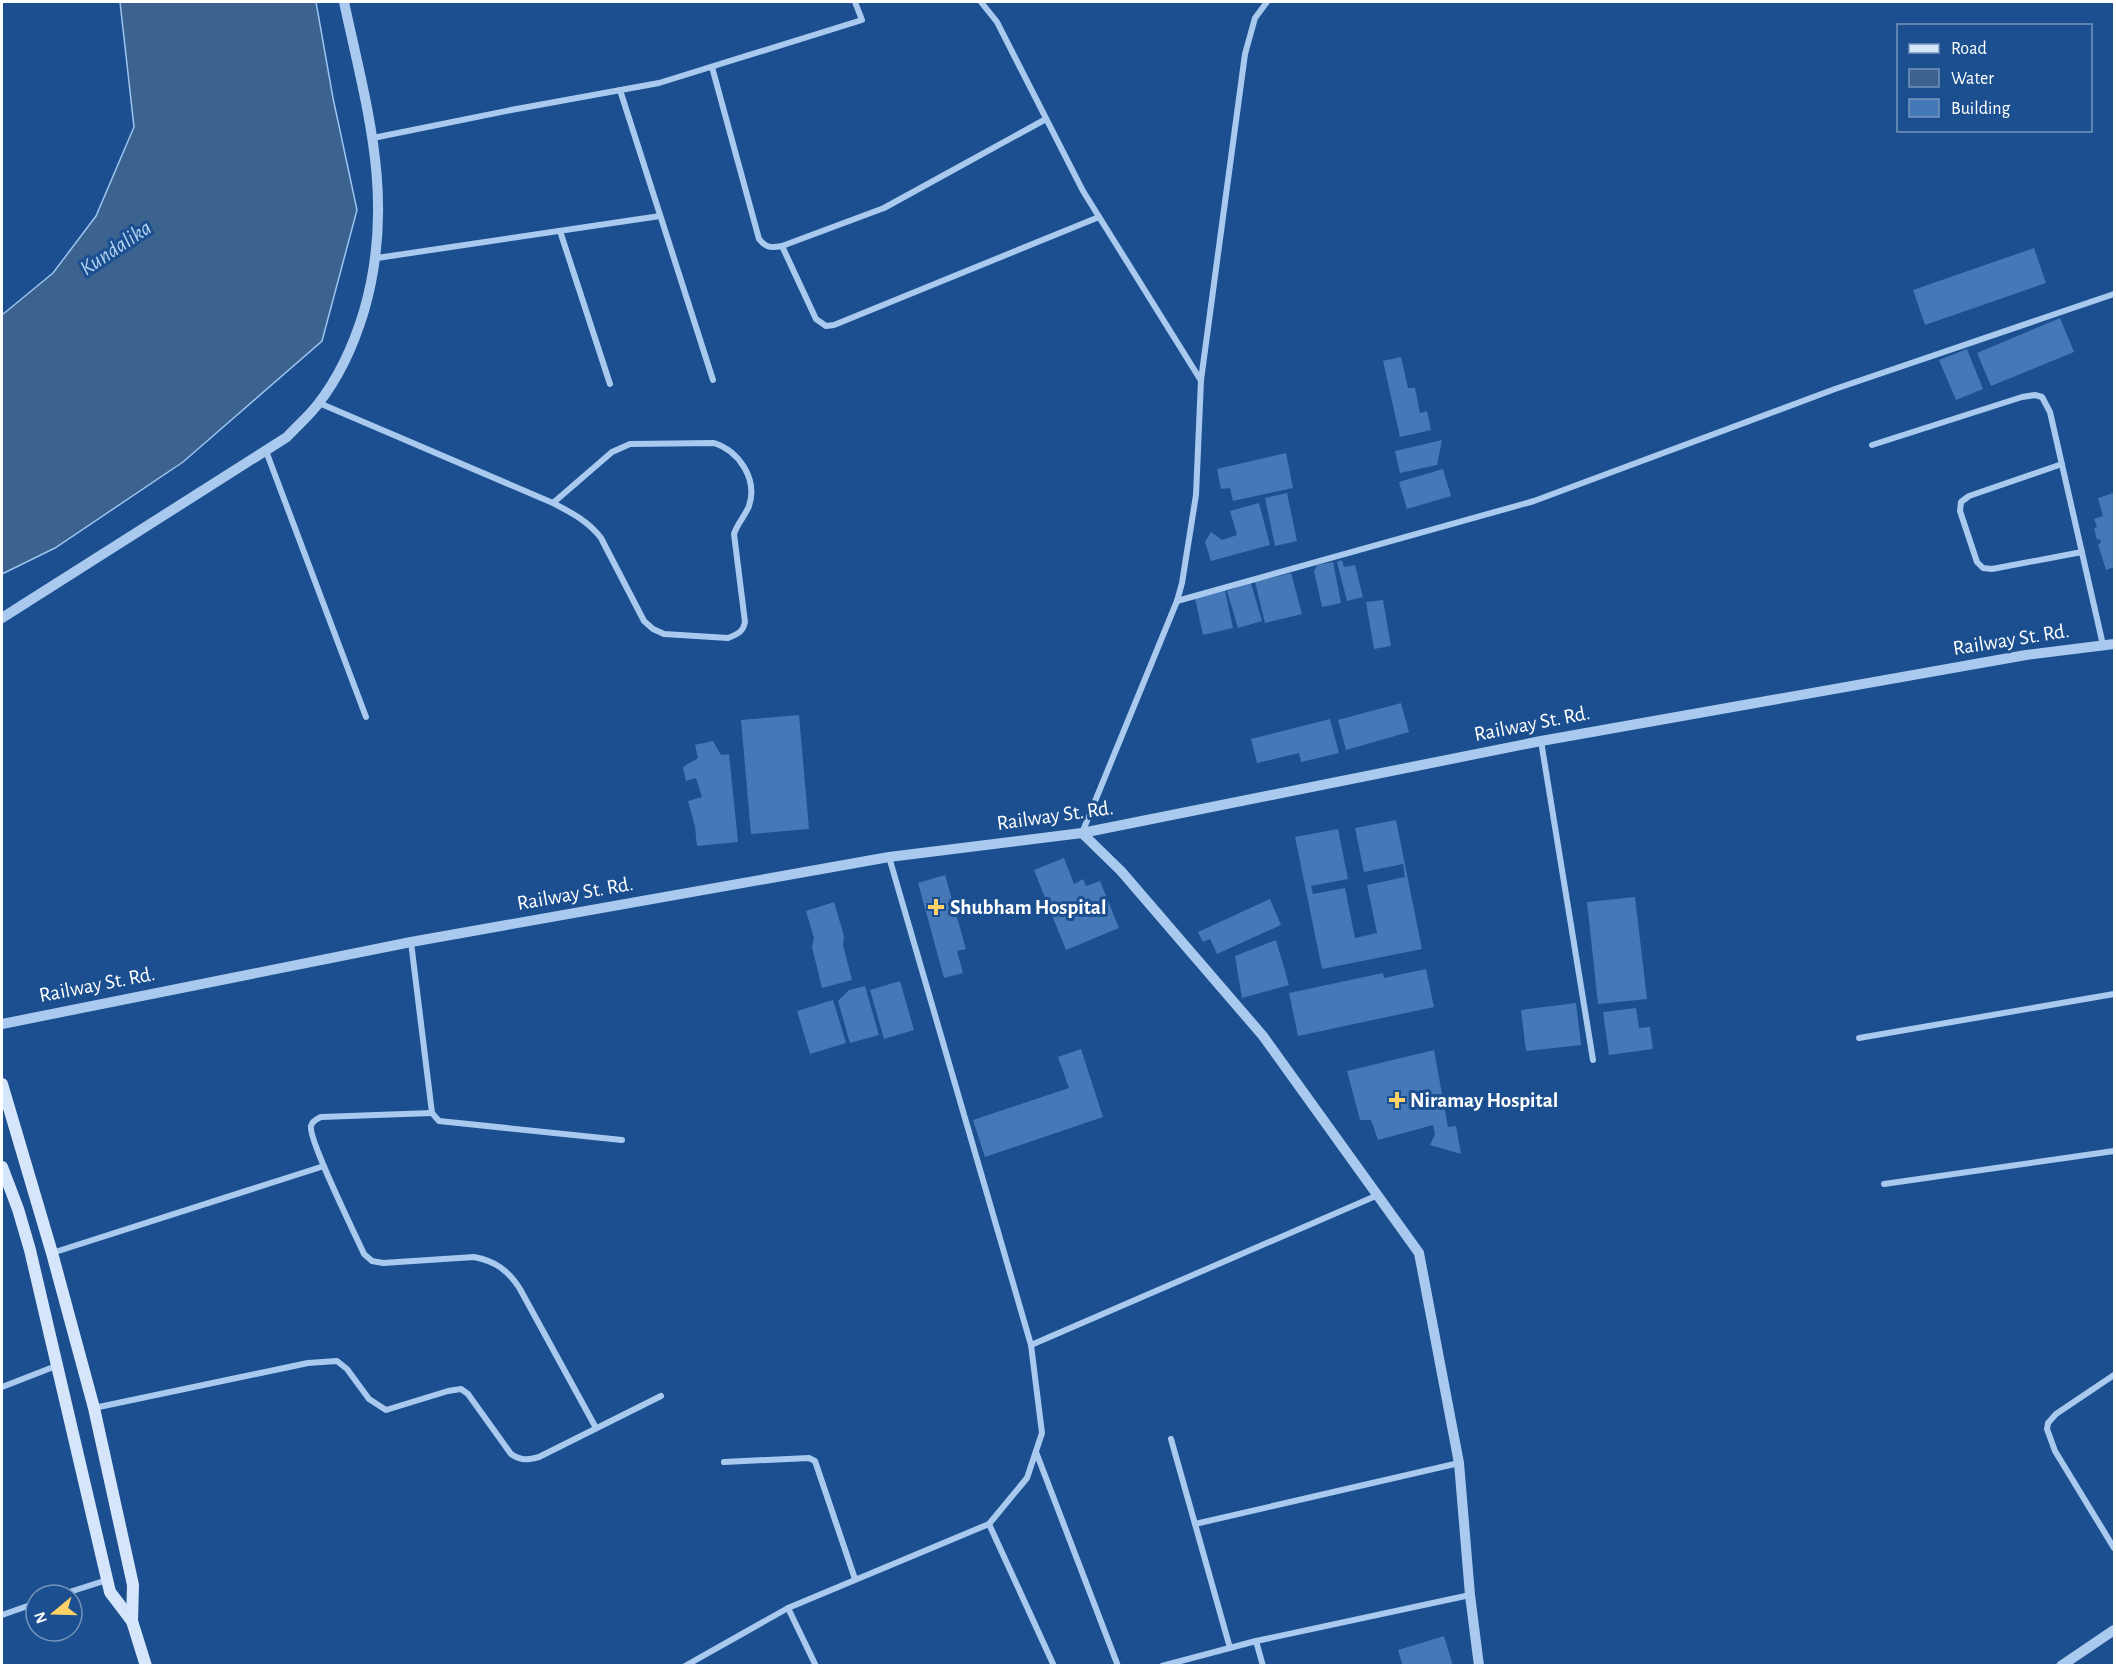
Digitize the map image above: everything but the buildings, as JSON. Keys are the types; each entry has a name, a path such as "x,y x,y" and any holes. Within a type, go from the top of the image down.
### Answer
{"main road":[{"path":"2,1084 52,1253 94,1408 133,1585 132,1621 146,1665"},
{"path":"2,1167 27,1239 110,1592 132,1621"}],"street":[{"path":"2,618 287,437 319,403 342,366 356,338 377,258 379,189 373,138 344,2"},
{"path":"373,138 660,83 862,20 855,2"},
{"path":"981,2 997,22 1083,191 1201,380"},
{"path":"1267,2 1255,18 1245,54 1201,380 1196,495 1182,583 1177,601 1082,833 1121,871 1263,1036 1419,1253 1459,1464 1470,1595 1479,1665"},
{"path":"712,67 759,239 765,246 772,248 884,208 1046,119"},
{"path":"620,90 713,380"},
{"path":"377,258 660,216"},
{"path":"782,246 816,319 826,326 834,325 1099,217"},
{"path":"560,231 610,384"},
{"path":"1177,601 1534,501 1835,390 2115,294"},
{"path":"1872,445 2022,397 2036,395 2042,397 2048,404 2082,552 2109,644"},
{"path":"319,403 553,503 592,527 601,538 644,621 653,629 664,634 728,638 744,629 745,621 734,534 736,526 747,511 752,494 749,478 743,465 734,453 725,447 714,443 641,442 630,444 612,452 553,503"},
{"path":"266,451 366,717"},
{"path":"2062,464 1969,496 1961,502 1960,511 1977,562 1983,568 1992,569 2082,552"},
{"name":"Railway St. Rd.","path":"2,1024 411,942 890,857 1082,833 1541,741 2015,657 2109,644"},
{"path":"1541,741 1593,1060"},
{"path":"685,1665 788,1608 989,1524 1027,1478 1042,1433 1030,1345 890,857"},
{"path":"411,942 432,1113 439,1121 622,1140"},
{"path":"1859,1038 2115,994"},
{"path":"432,1113 321,1118 311,1125 311,1133 324,1166 364,1254 372,1261 383,1263 474,1257 488,1260 502,1267 512,1276 596,1428"},
{"path":"1884,1184 2115,1151"},
{"path":"52,1253 324,1166"},
{"path":"1030,1345 1378,1195"},
{"path":"94,1408 308,1363 337,1361 347,1369 369,1399 386,1410 448,1390 461,1389 468,1394 511,1454 519,1459 529,1460 539,1458 661,1396"},
{"path":"2,1387 56,1366"},
{"path":"2115,1375 2056,1414 2048,1423 2047,1429 2050,1443 2115,1548"},
{"path":"1171,1439 1230,1648"},
{"path":"1036,1452 1118,1665"},
{"path":"724,1462 809,1458 816,1461 855,1580"},
{"path":"1196,1524 1459,1464"},
{"path":"989,1524 1053,1665"},
{"path":"84,1587 107,1580"},
{"path":"1162,1665 1256,1641 1470,1595"},
{"path":"2,1615 24,1607"},
{"path":"788,1608 816,1665"},
{"path":"2061,1665 2115,1630"},
{"path":"1256,1641 1263,1665"}],"water":[{"name":"Kundalika","path":"120,2 316,2 333,98 357,210 322,341 183,462 55,548 2,574 2,315 53,273 96,216 134,127"}],"place":[{"name":"Shubham Hospital","path":"936,907"},
{"name":"Niramay Hospital","path":"1397,1100"}]}
